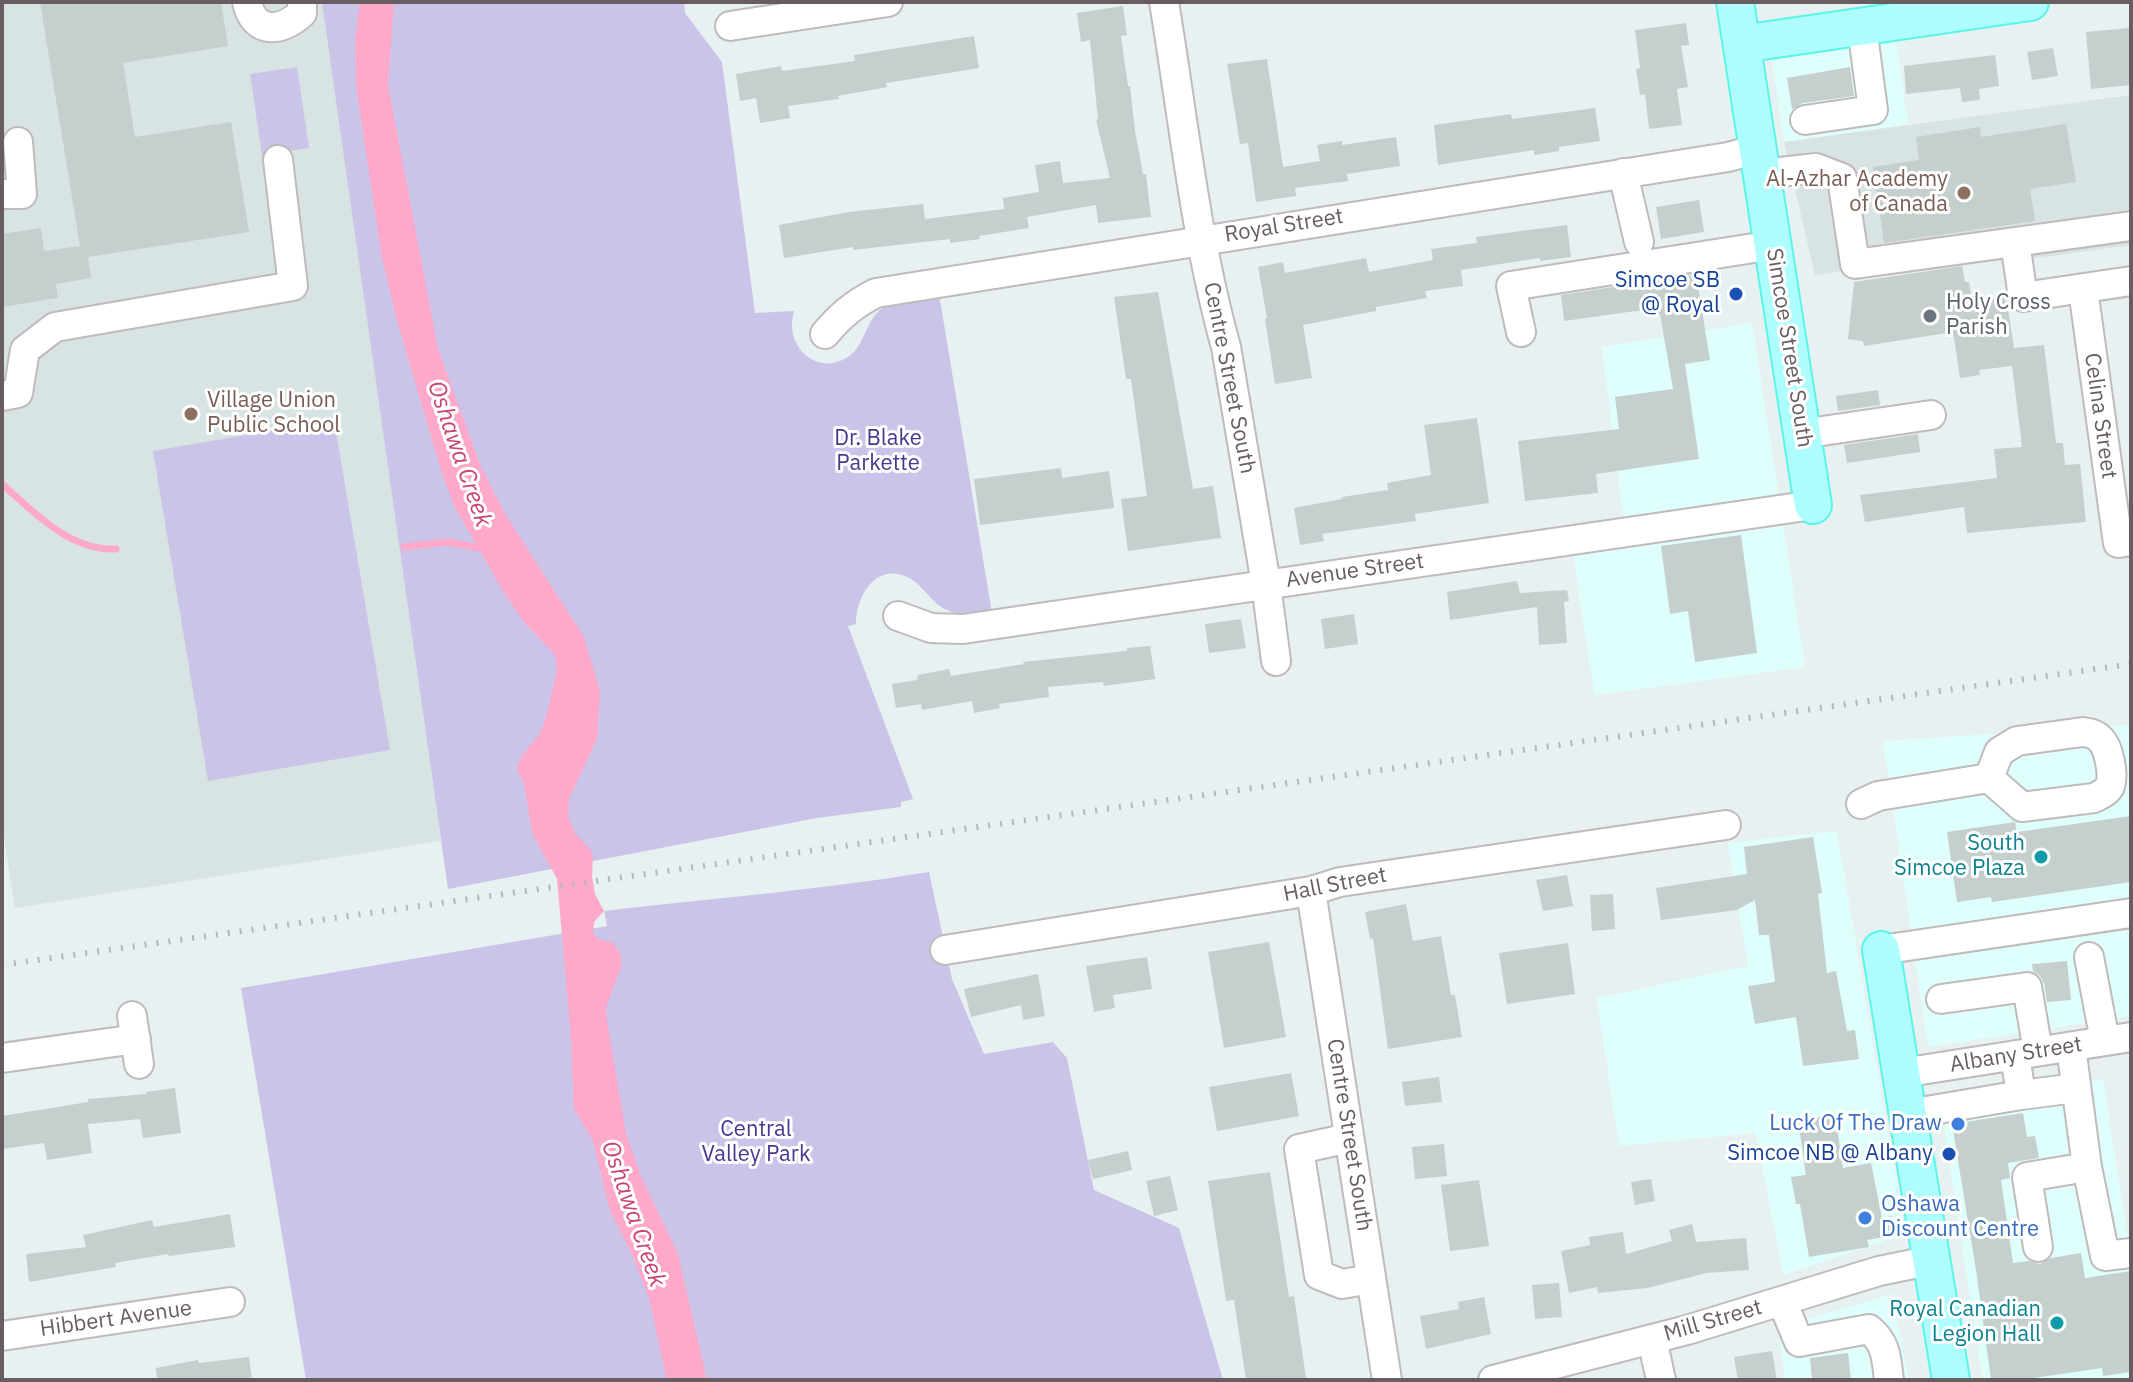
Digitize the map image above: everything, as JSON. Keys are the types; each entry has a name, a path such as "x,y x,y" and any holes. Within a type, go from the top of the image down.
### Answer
{"main road":[{"name":"Simcoe Street South","path":"1735,2 1813,505"},
{"path":"1742,44 2030,2"},
{"path":"1881,950 1951,1380"}],"street":[{"path":"247,2 250,16 259,25 271,26 289,25 302,13 302,2"},
{"path":"730,26 888,2"},
{"name":"Centre Street South","path":"1164,2 1203,239 1226,347 1276,661"},
{"path":"1805,120 1873,110 1862,27"},
{"path":"2,194 22,194 18,142"},
{"name":"Royal Street","path":"825,334 840,316 876,293 1728,157 1816,168 1842,178 1855,264 2015,242"},
{"path":"2,396 18,393 25,350 55,327 293,286 278,160"},
{"path":"1623,173 1639,242"},
{"path":"2131,226 2015,242 2023,297 2131,281"},
{"path":"1521,332 1511,286 1773,245"},
{"name":"Celina Street","path":"2083,289 2124,542"},
{"path":"1802,434 1931,415"},
{"name":"Avenue Street","path":"898,616 931,628 963,629 1813,505"},
{"path":"1861,804 1878,796 1989,778"},
{"name":"Hall Street","path":"945,950 1311,891 1340,882 1726,825"},
{"name":"Centre Street South","path":"1311,891 1387,1380"},
{"path":"1881,950 2131,913"},
{"path":"2089,957 2118,1039"},
{"path":"1941,999 2027,987 2027,1053 2021,1095"},
{"path":"2,1058 136,1039"},
{"name":"Albany Street","path":"1902,1073 2118,1039"},
{"path":"2071,1047 2087,1167 2105,1256 2131,1253"},
{"path":"1909,1114 2076,1088"},
{"path":"1349,1138 1299,1149 1311,1228 1319,1275 1342,1284 1371,1279"},
{"path":"2038,1247 2027,1177 2087,1167"},
{"name":"Mill Street","path":"1493,1380 1568,1371 1652,1339 1879,1271 1933,1260"},
{"path":"1782,1301 1799,1342 1869,1329 1880,1338 1889,1380"},
{"name":"Hibbert Avenue","path":"2,1336 230,1302"},
{"path":"1652,1339 1661,1380"}],"shaded area":[{"name":"Village Union Public School","path":"2,2 323,2 441,841 15,908 2,825"},
{"path":"1896,40 1908,124 1784,142 1772,57"},
{"name":"Al-Azhar Academy of Canada","path":"2131,95 2131,245 2002,263 1999,247 1815,275 1784,142"},
{"path":"1752,323 1805,667 1595,695 1569,531 1624,522 1602,347"},
{"path":"2131,725 2131,1016 1928,1047 1883,741"},
{"path":"1837,831 1905,1234 1783,1275 1756,1133 1619,1146 1597,998 1748,966 1728,843"},
{"path":"2103,1079 2128,1242 2131,1242 2131,1380 1983,1380 1941,1107"},
{"path":"1892,1294 1909,1380 1785,1380 1778,1328"}],"green space":[{"name":"Dr. Blake Parkette","path":"322,2 684,2 685,13 722,62 755,313 794,311 792,324 798,347 815,361 837,362 854,352 873,318 884,307 904,299 939,294 992,613 965,615 949,611 938,605 911,579 888,574 879,577 864,592 856,624 848,626 913,799 901,802 901,807 817,818 448,889"},
{"path":"297,67 309,148 262,155 250,74"},
{"path":"334,420 390,750 208,781 153,451"},
{"name":"Central Valley Park","path":"929,872 952,979 984,1054 1053,1042 1067,1058 1094,1190 1179,1228 1223,1380 306,1380 241,988 607,926 604,911 808,889"}],"water":[{"name":"Oshawa Creek","path":"360,2 394,2 388,85 438,349 481,467 505,514 584,637 600,691 597,739 569,799 568,817 575,833 593,856 595,894 604,911 594,922 593,933 599,940 612,942 621,954 621,967 606,1007 626,1133 640,1174 678,1254 707,1380 667,1380 649,1298 610,1211 593,1141 574,1109 557,879 532,833 524,783 517,769 521,757 540,734 547,714 557,670 555,655 523,621 506,596 454,506 441,470 397,321 381,253 356,85 355,39"}],"building":[{"path":"40,2 221,2 228,46 123,63 135,137 231,122 249,232 88,257 91,278 56,284 58,298 2,307 2,234 41,228 44,251 80,246"},
{"path":"1123,6 1127,35 1121,36 1151,217 1098,223 1096,205 1027,217 1029,228 979,236 980,239 950,243 950,239 853,250 853,247 784,258 779,225 849,212 923,204 925,219 1004,209 1003,198 1039,192 1035,165 1060,161 1063,183 1110,178 1096,120 1090,40 1081,42 1077,13"},
{"path":"1686,23 1689,45 1681,46 1688,87 1677,89 1682,125 1649,129 1645,94 1640,95 1636,69 1640,68 1635,30"},
{"path":"2129,28 2131,85 2091,89 2086,32"},
{"path":"974,36 979,68 886,83 887,87 838,96 839,99 788,106 790,118 760,123 756,98 740,101 736,74 781,66 782,71 855,61 854,55"},
{"path":"2053,48 2058,76 2032,80 2027,52"},
{"path":"1995,55 1999,86 1979,89 1980,100 1962,102 1960,88 1906,94 1904,66"},
{"path":"1267,59 1283,167 1320,161 1317,145 1342,141 1342,145 1396,137 1400,166 1347,174 1348,181 1295,188 1296,196 1256,202 1248,143 1240,144 1227,64"},
{"path":"1850,67 1854,96 1803,103 1792,109 1787,78"},
{"path":"1595,108 1600,141 1559,147 1559,151 1534,155 1534,150 1438,165 1434,125 1511,114 1512,119"},
{"path":"2066,124 2076,182 2030,189 2035,221 1884,243 1873,167 1919,160 1916,137 1980,127 1981,137"},
{"path":"1699,200 1704,232 1661,239 1656,207"},
{"path":"1567,225 1571,257 1540,261 1540,258 1461,270 1463,286 1425,291 1427,298 1303,325 1312,378 1275,384 1258,267 1283,262 1285,273 1366,258 1369,272 1433,260 1431,249 1477,243 1476,237"},
{"path":"1962,266 1972,300 2006,295 2014,348 2044,345 2056,443 2063,443 2065,465 2080,464 2086,522 1967,533 1964,507 1865,522 1860,495 1997,478 1994,449 2022,447 2012,366 1979,370 1980,375 1960,378 1953,332 1864,346 1863,341 1848,339 1854,282"},
{"path":"1696,274 1710,360 1685,364 1699,459 1596,474 1598,493 1525,501 1518,441 1619,429 1615,397 1673,389 1660,314 1651,315 1650,309 1564,321 1561,295"},
{"path":"1158,292 1193,489 1213,486 1221,538 1128,551 1121,499 1147,496 1131,379 1126,379 1114,297"},
{"path":"1878,390 1880,405 1838,411 1836,396"},
{"path":"1477,418 1489,503 1415,514 1416,521 1322,534 1324,541 1300,545 1294,508 1388,490 1387,483 1431,475 1424,425"},
{"path":"1918,434 1920,452 1847,463 1844,445"},
{"path":"1061,468 1062,478 1109,471 1114,508 980,525 974,479"},
{"path":"1741,535 1757,653 1695,662 1688,611 1670,614 1661,546"},
{"path":"1517,581 1520,593 1567,590 1569,601 1564,602 1567,643 1539,645 1537,607 1450,620 1447,592"},
{"path":"1354,614 1358,644 1325,649 1321,619"},
{"path":"1241,619 1246,648 1209,653 1205,624"},
{"path":"1150,646 1155,679 1104,686 1103,682 1048,687 1049,697 999,704 1000,708 974,713 972,701 922,710 921,704 896,708 892,684 917,680 918,675 949,669 951,676 1023,662"},
{"name":"South Simcoe Plaza","path":"2131,816 2131,882 1992,902 1991,897 1957,902 1947,832 2015,822 2017,832"},
{"path":"1813,837 1822,893 1818,894 1827,973 1836,971 1847,1031 1855,1030 1859,1059 1803,1066 1796,1017 1755,1024 1748,986 1775,982 1769,935 1759,935 1755,900 1737,910 1661,920 1656,888 1747,874 1744,847"},
{"path":"1567,875 1573,906 1543,911 1536,880"},
{"path":"1613,894 1615,929 1592,931 1590,895"},
{"path":"1406,904 1413,941 1441,936 1462,1037 1388,1049 1373,938 1370,939 1365,912"},
{"path":"1269,942 1286,1037 1224,1048 1208,952"},
{"path":"1568,943 1575,994 1507,1004 1499,953"},
{"path":"1147,957 1152,989 1113,995 1115,1008 1094,1012 1086,966"},
{"path":"2067,961 2071,1000 2047,1002 2044,983 2033,971 2032,964"},
{"path":"1038,974 1045,1016 1023,1020 1021,1005 971,1017 964,989"},
{"path":"1291,1073 1299,1116 1217,1131 1209,1087"},
{"path":"1439,1077 1442,1102 1405,1106 1402,1082"},
{"path":"175,1088 181,1133 143,1138 140,1119 88,1124 92,1153 47,1160 44,1143 2,1149 2,1116 88,1102 88,1099 147,1094"},
{"name":"Royal Canadian Legion Hall","path":"2023,1113 2027,1137 2035,1136 2039,1158 2008,1163 2010,1178 2001,1180 2013,1263 2029,1261 2040,1264 2051,1258 2081,1253 2085,1278 2131,1271 2131,1372 2103,1376 2102,1368 2020,1380 1991,1380 1952,1124"},
{"path":"1835,1114 1843,1168 1871,1163 1882,1218 1892,1216 1895,1235 1867,1240 1869,1247 1809,1257 1800,1204 1796,1204 1791,1177 1806,1175 1798,1120"},
{"path":"1444,1144 1447,1176 1415,1179 1412,1147"},
{"path":"1128,1151 1132,1170 1093,1179 1088,1160"},
{"path":"1270,1172 1289,1297 1294,1296 1306,1378 1246,1380 1234,1300 1226,1301 1208,1181"},
{"path":"1170,1176 1178,1210 1154,1216 1146,1181"},
{"path":"1651,1179 1655,1201 1635,1205 1631,1182"},
{"path":"1479,1180 1489,1246 1450,1251 1441,1185"},
{"path":"230,1214 235,1247 115,1263 116,1267 29,1282 26,1254 86,1247 83,1235 152,1220 154,1227"},
{"path":"1692,1224 1696,1242 1746,1238 1749,1270 1706,1273 1648,1288 1598,1293 1597,1287 1569,1293 1561,1251 1590,1245 1589,1237 1623,1232 1626,1254 1672,1241 1669,1230"},
{"path":"1559,1283 1562,1317 1535,1319 1532,1285"},
{"path":"1484,1297 1491,1334 1426,1349 1420,1316 1459,1309 1458,1302"},
{"path":"1772,1351 1777,1380 1738,1380 1734,1357"},
{"path":"1848,1353 1851,1380 1812,1380 1810,1358"},
{"path":"249,1357 252,1380 157,1380 156,1368 198,1360 199,1363"}],"waterway":[{"path":"2,484 68,537 83,544 116,549"},
{"path":"404,547 448,542 485,549"}],"railway":[{"path":"2,965 2131,664"}],"place":[{"name":"Al-Azhar Academy of Canada","path":"1964,193"},
{"name":"Simcoe SB @ Royal","path":"1736,294"},
{"name":"Holy Cross Parish","path":"1930,316"},
{"name":"Village Union Public School","path":"191,414"},
{"name":"South Simcoe Plaza","path":"2041,857"},
{"name":"Luck Of The Draw","path":"1958,1124"},
{"name":"Simcoe NB @ Albany","path":"1949,1154"},
{"name":"Oshawa Discount Centre","path":"1865,1218"},
{"name":"Royal Canadian Legion Hall","path":"2057,1323"}]}
